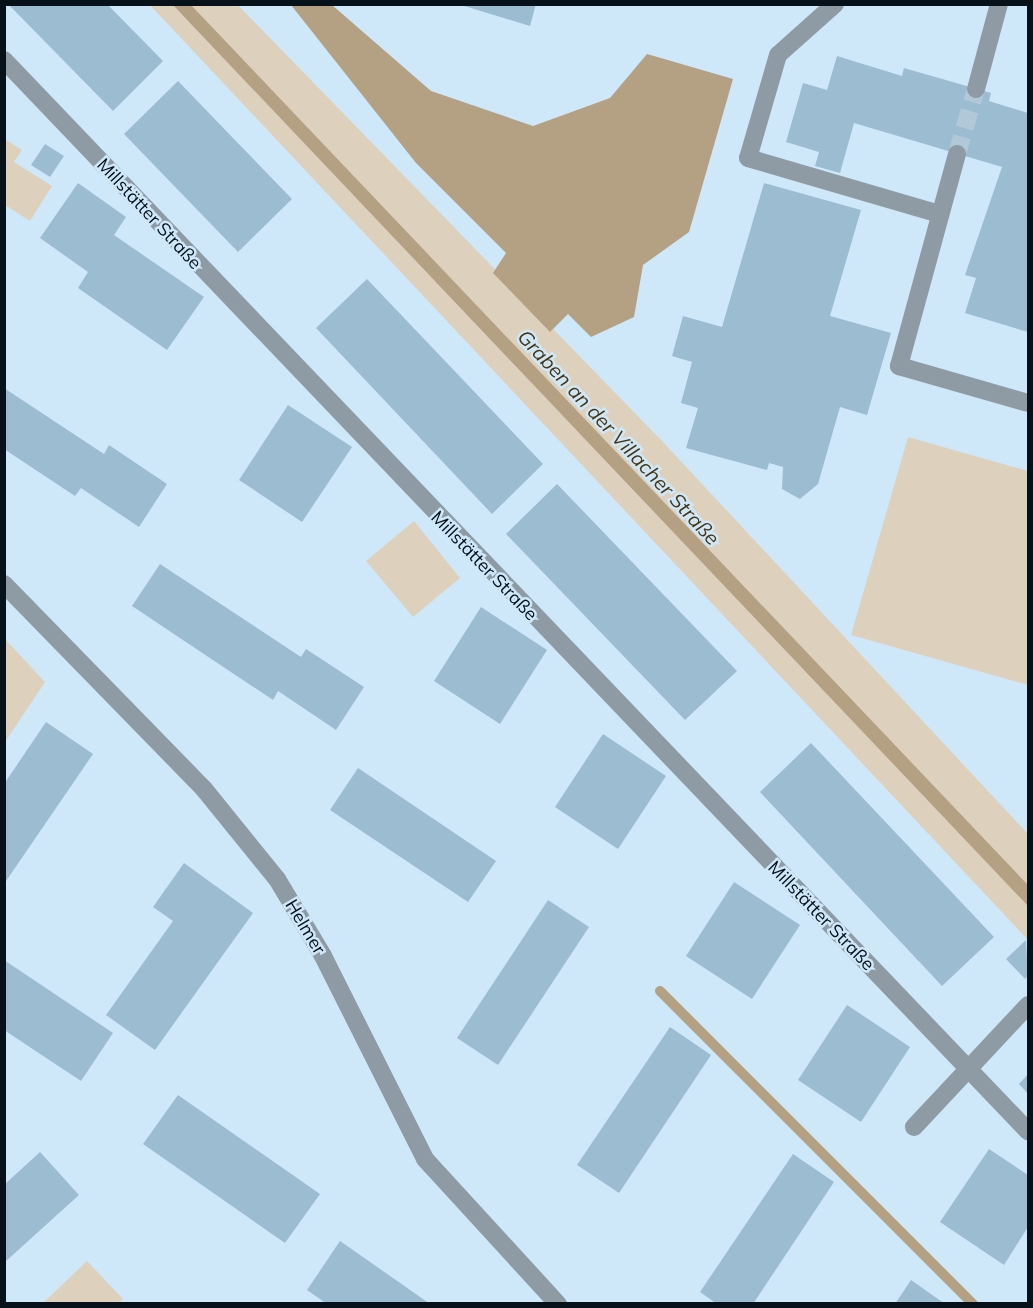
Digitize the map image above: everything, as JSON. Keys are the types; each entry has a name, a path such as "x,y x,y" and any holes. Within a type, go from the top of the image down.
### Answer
{"street":[{"path":"836,4 778,55 748,158 940,214"},
{"path":"976,89 999,4"},
{"name":"Millstätter Straße","path":"4,60 1029,1131"},
{"path":"957,154 900,366 1029,403"},
{"name":"Helmer","path":"4,584 204,789 277,879 323,956 425,1159 558,1304"},
{"path":"914,1127 1029,1005"}],"shaded area":[{"path":"150,5 238,5 663,442 1028,834 1028,940"},
{"path":"173,5 191,5 1028,885 1028,906"},
{"path":"291,5 332,5 431,91 533,126 610,98 647,54 733,79 689,232 643,265 634,317 591,337 568,314 550,332 493,273 506,253 416,163"},
{"path":"6,140 22,150 14,162 52,186 30,221 5,205"},
{"path":"908,437 1028,471 1028,685 851,635"},
{"path":"414,521 460,578 413,617 366,561"},
{"path":"5,639 45,682 5,742"},
{"path":"87,1261 123,1299 118,1303 43,1303"}],"building":[{"path":"8,4 107,4 163,61 113,111"},
{"path":"458,4 536,4 530,26"},
{"path":"837,56 902,76 904,68 991,93 989,101 1028,113 1028,332 965,313 976,278 965,275 1002,167 854,123 840,173 815,166 819,152 786,142 803,83 827,90"},
{"path":"178,81 292,199 238,252 124,134"},
{"path":"45,144 64,156 50,177 31,165"},
{"path":"78,183 126,217 114,235 204,297 167,350 78,288 88,272 40,238"},
{"path":"764,183 861,210 830,316 891,333 867,415 840,407 818,484 800,499 782,489 783,467 769,463 767,470 686,448 698,408 681,403 692,362 672,356 683,316 722,327"},
{"path":"367,279 543,464 492,514 316,328"},
{"path":"4,388 104,454 109,445 167,484 139,527 81,488 75,496 4,449"},
{"path":"288,405 352,447 302,522 239,480"},
{"path":"557,484 737,671 685,720 506,534"},
{"path":"160,564 301,657 306,649 364,687 336,730 278,691 273,700 132,606"},
{"path":"481,607 547,650 500,724 434,681"},
{"path":"46,722 93,754 4,884 4,784"},
{"path":"603,734 666,776 618,849 555,807"},
{"path":"811,743 994,937 942,986 760,792"},
{"path":"358,768 496,861 468,902 330,810"},
{"path":"184,863 253,913 155,1050 106,1015 173,921 153,907"},
{"path":"734,882 800,925 752,999 686,956"},
{"path":"548,900 589,927 498,1065 457,1038"},
{"path":"1026,940 1028,976 1025,979 1006,959"},
{"path":"4,960 113,1033 81,1081 4,1030"},
{"path":"847,1005 910,1047 861,1122 798,1080"},
{"path":"670,1027 711,1055 619,1193 577,1165"},
{"path":"1028,1074 1028,1094 1019,1084"},
{"path":"178,1095 320,1194 285,1243 143,1144"},
{"path":"989,1149 1028,1175 1028,1227 1004,1265 940,1222"},
{"path":"40,1152 79,1195 5,1262 5,1184"},
{"path":"793,1154 834,1182 753,1304 717,1304 700,1292"},
{"path":"340,1241 430,1304 327,1304 307,1290"},
{"path":"911,1280 945,1304 895,1304"}],"waterway":[{"path":"660,991 973,1304"}],"tunnel":[{"path":"957,154 976,89"}],"water label":[{"name":"Graben an der Villacher Straße","path":"619,437"}]}
